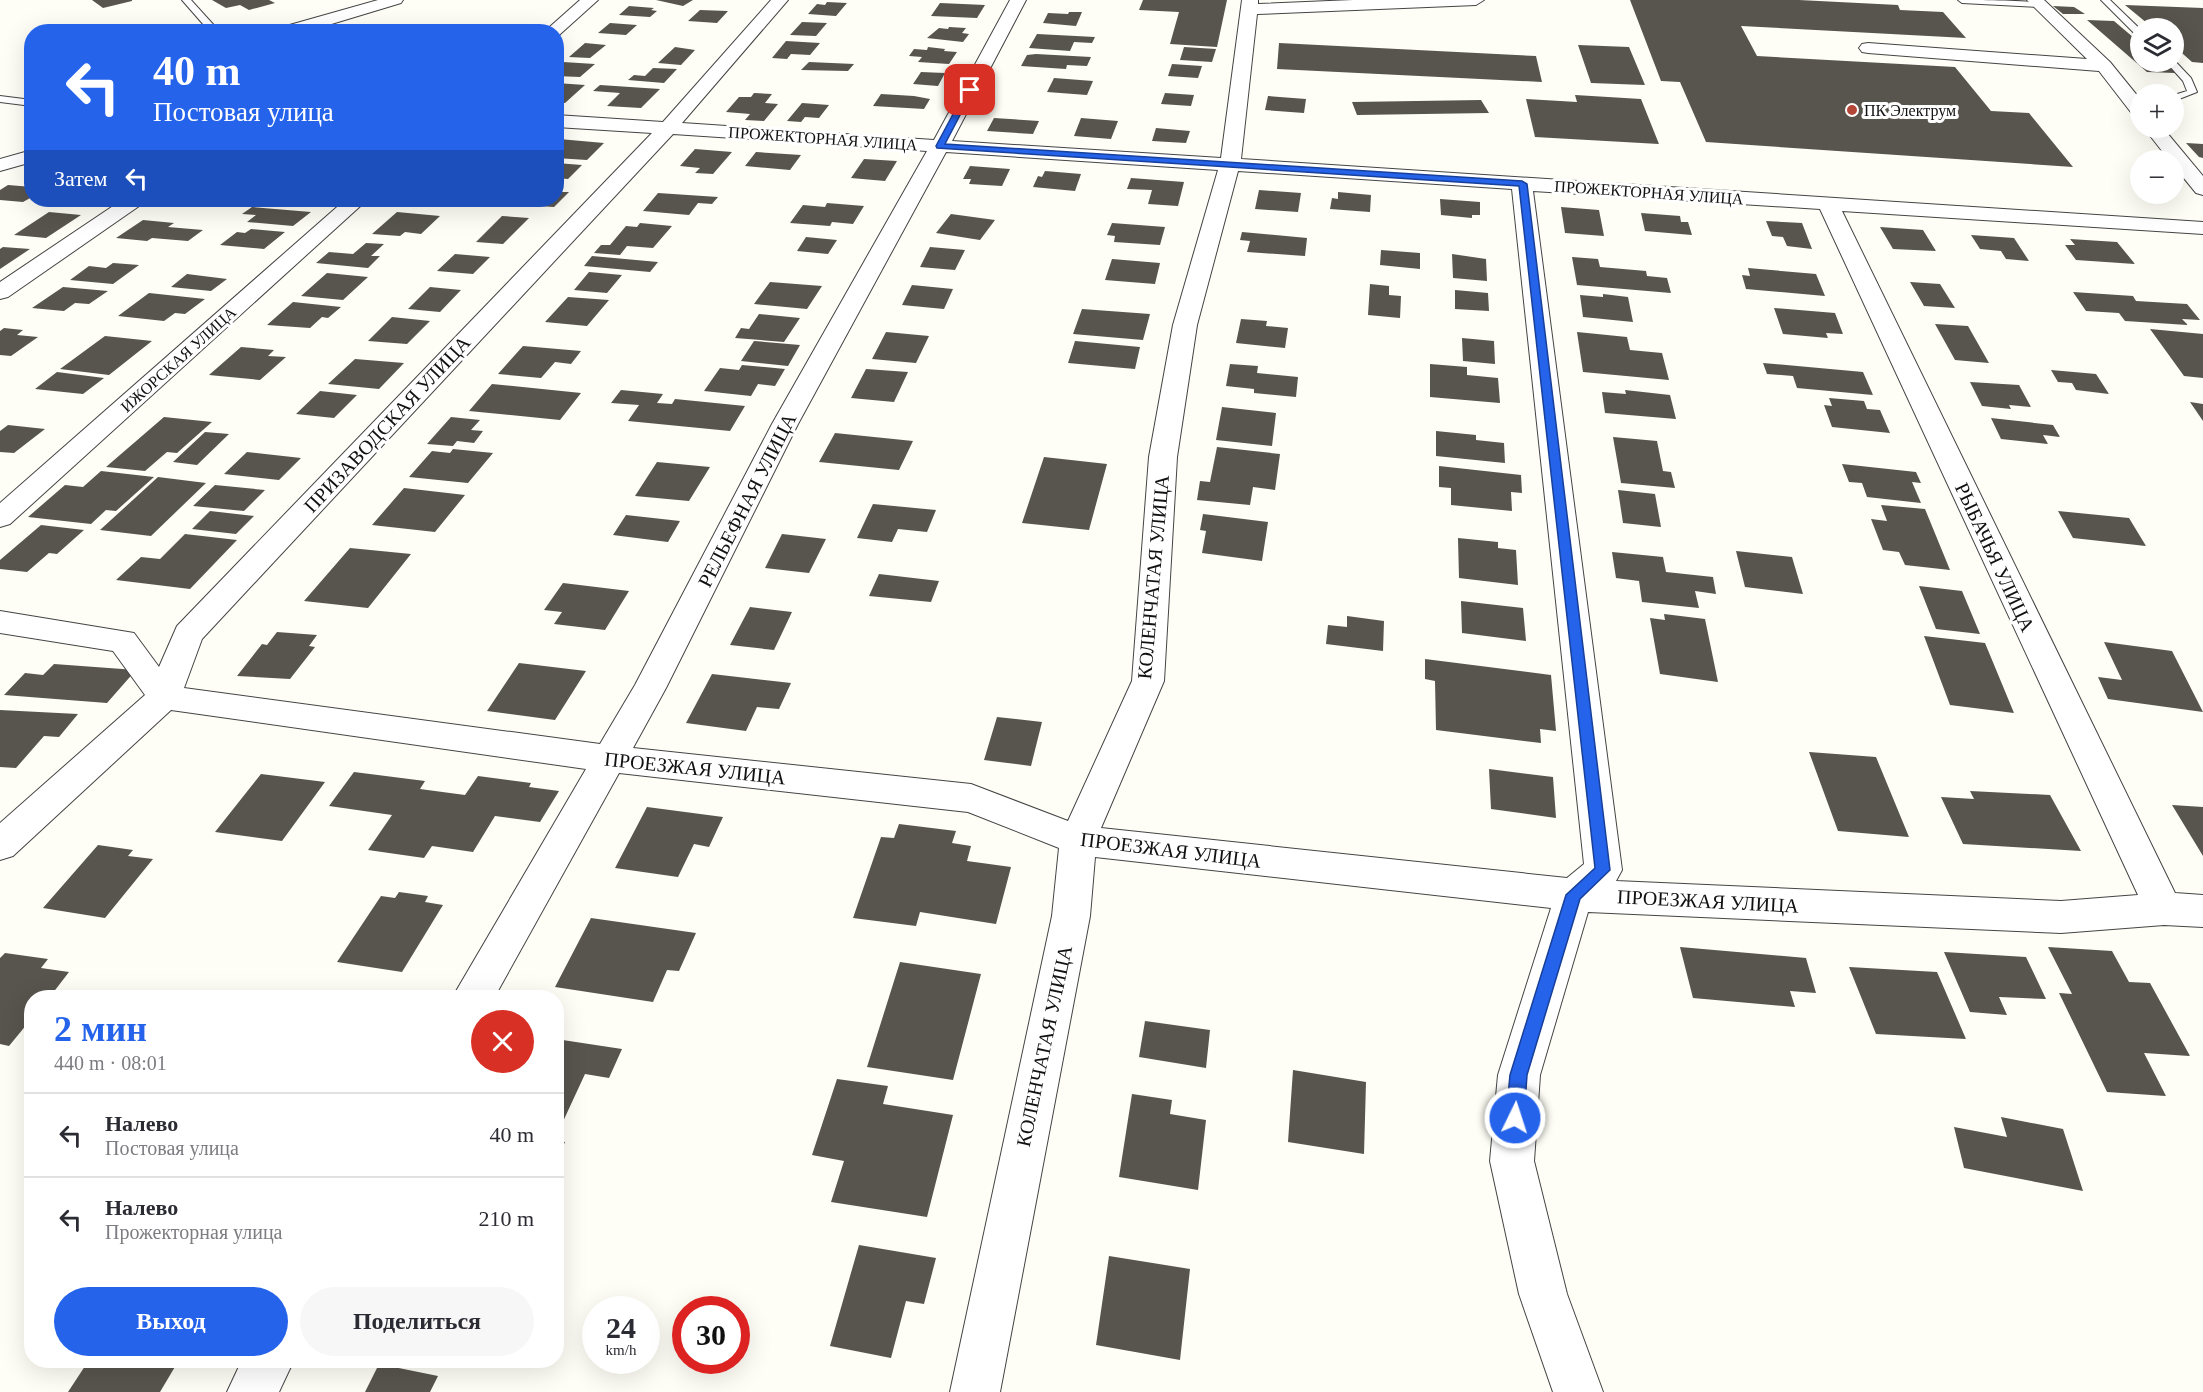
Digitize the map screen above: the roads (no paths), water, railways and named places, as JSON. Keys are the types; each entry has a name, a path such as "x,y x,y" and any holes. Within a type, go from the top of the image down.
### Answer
{"street":[{"path":"312,24 395,0"},
{"path":"562,24 590,0"},
{"name":"ПРИЗАВОДСКАЯ УЛИЦА","path":"0,845 164,697 188,634 668,128 780,0"},
{"name":"РЕЛЬЕФНАЯ УЛИЦА","path":"477,990 650,688 785,424 940,146 1018,0"},
{"path":"1249,5 1476,0"},
{"path":"2038,2 2104,66 2130,95"},
{"name":"КОЛЕНЧАТАЯ УЛИЦА","path":"975,1392 1071,916 1078,840 1148,681 1165,445 1185,326 1230,165 1249,5"},
{"path":"1868,48 2104,66"},
{"name":"ПРОЖЕКТОРНАЯ УЛИЦА","path":"564,122 2203,228"},
{"path":"2162,138 2203,189"},
{"path":"0,165 24,158"},
{"path":"1522,184 1603,870 1574,895 1519,1075 1512,1161 1543,1294 1578,1392"},
{"name":"РЫБАЧЬЯ УЛИЦА","path":"1828,204 2164,909"},
{"path":"0,292 125,207"},
{"name":"ИЖОРСКАЯ УЛИЦА","path":"0,518 349,207"},
{"path":"0,622 123,641 164,697"},
{"name":"ПРОЕЗЖАЯ УЛИЦА","path":"164,697 611,759 971,798 1078,840 1574,895 2061,917 2164,909 2203,911"},
{"path":"252,1392 266,1368"}],"lane":[{"path":"186,0 208,24"},
{"path":"1962,0 2038,2"},
{"path":"2105,0 2130,24"},
{"path":"2180,72 2188,80 2192,92 2184,95"},
{"path":"0,99 24,102"}],"place":[{"name":"ПК Электрум","path":"1852,110"}]}
